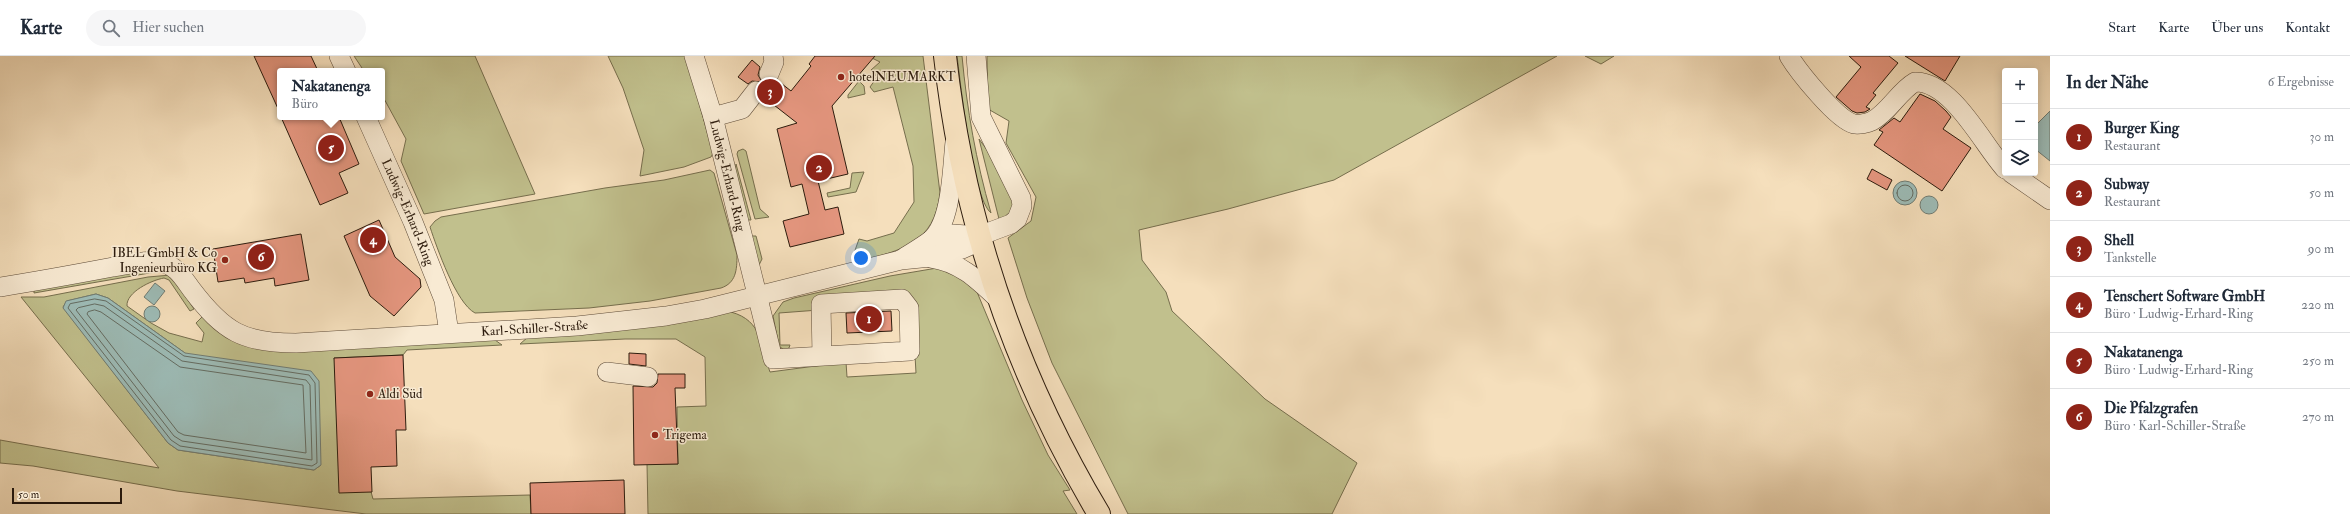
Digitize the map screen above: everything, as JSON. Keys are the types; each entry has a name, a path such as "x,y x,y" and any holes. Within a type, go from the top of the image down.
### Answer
{"main road":[{"path":"946,56 955,135 979,236 999,300 1039,401 1099,514"}],"street":[{"path":"339,56 345,68"},
{"path":"901,260 932,240 953,234 979,236 1011,224 1020,214 1022,206 1016,187 981,117 976,56"},
{"path":"1789,56 1796,69 1815,90 1843,118 1854,124 1872,121 1915,82 1923,82 1932,85 1961,109 2002,163"},
{"name":"Ludwig-Erhard-Ring","path":"699,59 773,359 822,356"},
{"path":"714,117 742,109 756,91"},
{"name":"Ludwig-Erhard-Ring","path":"367,120 413,222 444,300 449,333"},
{"path":"932,240 948,206 955,135"},
{"path":"2016,176 2050,200"},
{"name":"Karl-Schiller-Straße","path":"0,287 133,264 160,262 178,270 205,307 222,325 246,337 263,342 296,343 614,322 689,312 758,297 901,260 926,258 962,250 971,245 979,236"},
{"path":"926,258 944,260 960,267 999,300"},
{"path":"902,299 909,308 910,351 822,356 821,304 902,299"},
{"path":"607,372 648,378"}],"shaded area":[{"path":"354,56 475,56 535,194 424,214 401,161 406,139 385,100 385,68 362,68"},
{"path":"608,56 686,56 713,153 711,157 684,167 640,176 644,150 623,88"},
{"path":"868,56 923,56 940,193 937,210 931,223 923,234 914,242 889,253 859,262 853,256 859,239 867,241 894,233 914,202 913,166 893,87 874,92 870,87 877,77 871,70 880,62"},
{"path":"957,56 962,56 973,135 991,213 984,203 973,164 968,139"},
{"path":"987,56 1557,56 1334,180 1228,209 1139,230 1142,260 1166,292 1172,311 1265,399 1357,463 1332,514 1128,514 1052,363 1027,298 1008,238 1031,221 1036,197 1006,143 1009,121 988,109"},
{"path":"1585,56 1614,56 1601,64"},
{"path":"859,81 864,86 865,94 848,98 848,95"},
{"path":"979,139 990,154 1014,200 1013,214 999,219"},
{"path":"743,149 746,151 760,209 769,217 755,219 737,154 738,151"},
{"path":"736,164 751,220 747,220 735,174"},
{"path":"710,170 714,173 737,255 735,275 730,283 721,288 650,301 589,308 475,313 468,307 454,287 442,261 430,227 441,217 605,188 664,180"},
{"path":"864,172 856,192 828,197 827,193 850,188 852,173"},
{"path":"751,236 756,236 762,259 759,265"},
{"path":"153,268 161,271 34,293 34,289"},
{"path":"937,268 952,271 977,292 1022,400 1048,455 1070,490 1063,491 1077,514 648,514 647,464 678,464 677,407 706,406 705,357 676,339 625,339 520,344 528,337 731,312 749,321 755,328 759,335 770,372 846,362 847,377 916,373 912,303 779,313 780,345 790,345 789,348 784,350 779,346 773,316 783,302 794,298 890,276"},
{"path":"171,275 194,309 190,311 169,280 164,278 153,281 135,292 128,301 127,306 151,323 169,333 202,342 204,333 196,323 202,317 213,327 239,343 495,340 502,345 407,350 403,355 334,358 373,499 530,495 531,514 366,514 177,491 33,466 0,463 0,440 159,468 21,297 44,297 148,277","holes":["96,294 108,298 185,353 321,465 314,470 178,450 168,443 63,307 67,301"]}],"water":[{"path":"2050,111 2050,161 2038,151 2038,123"},
{"path":"1905,181 1914,184 1917,193 1914,202 1905,205 1896,202 1893,193 1896,184"},
{"path":"1929,196 1935,199 1938,205 1935,211 1929,214 1923,211 1920,205 1923,199"},
{"path":"155,283 165,291 154,305 144,297"},
{"path":"96,294 108,298 185,353 311,371 319,381 321,465 314,470 178,450 168,443 63,308 66,301"},
{"path":"152,306 159,311 160,314 155,321 152,322 145,317 144,314 149,307"}],"building":[{"path":"254,56 311,56 317,68 277,68 277,106"},
{"path":"815,56 875,56 832,106 848,174 818,181 825,210 838,207 844,234 790,247 783,221 809,214 802,184 791,187 777,129 797,123 765,98 767,92 764,83 771,85 777,80 791,91 811,66 809,64"},
{"path":"1849,56 1889,56 1898,63 1873,93 1876,95 1866,107 1870,109 1865,112 1857,113 1852,111 1836,97 1861,67"},
{"path":"1905,56 1960,56 1945,81"},
{"path":"752,60 760,67 758,75 762,82 752,81 748,84 738,77"},
{"path":"1920,94 1935,101 1951,117 1943,129 1971,148 1942,191 1874,145 1883,132 1879,130 1894,118 1900,122"},
{"path":"282,120 340,120 359,164 339,173 348,193 320,205"},
{"path":"1872,169 1892,180 1887,190 1867,179"},
{"path":"379,220 395,257 420,279 421,287 394,316 370,296 344,236"},
{"path":"301,234 309,280 275,286 274,278 245,283 244,278 218,282 213,249"},
{"path":"891,311 892,331 847,333 846,313"},
{"path":"629,353 646,354 646,366 629,364"},
{"name":"Aldi Süd","path":"403,355 406,430 396,430 397,466 371,467 372,492 339,493 334,358"},
{"name":"Trigema","path":"658,374 685,374 685,388 675,388 678,464 634,465 633,386 653,387 657,383"},
{"path":"624,480 625,514 531,514 530,483"}],"place":[{"name":"hotelNEUMARKT","path":"841,77"},
{"name":"Shell","path":"770,92"},
{"name":"Nakatanenga","path":"331,148"},
{"name":"Subway","path":"819,168"},
{"name":"Tenschert Software GmbH","path":"373,240"},
{"name":"Die Pfalzgrafen","path":"261,257"},
{"name":"IBEL GmbH & Co Ingenieurbüro KG","path":"225,260"},
{"name":"Burger King","path":"869,319"},
{"name":"Aldi Süd","path":"370,394"},
{"name":"Trigema","path":"655,435"}]}
